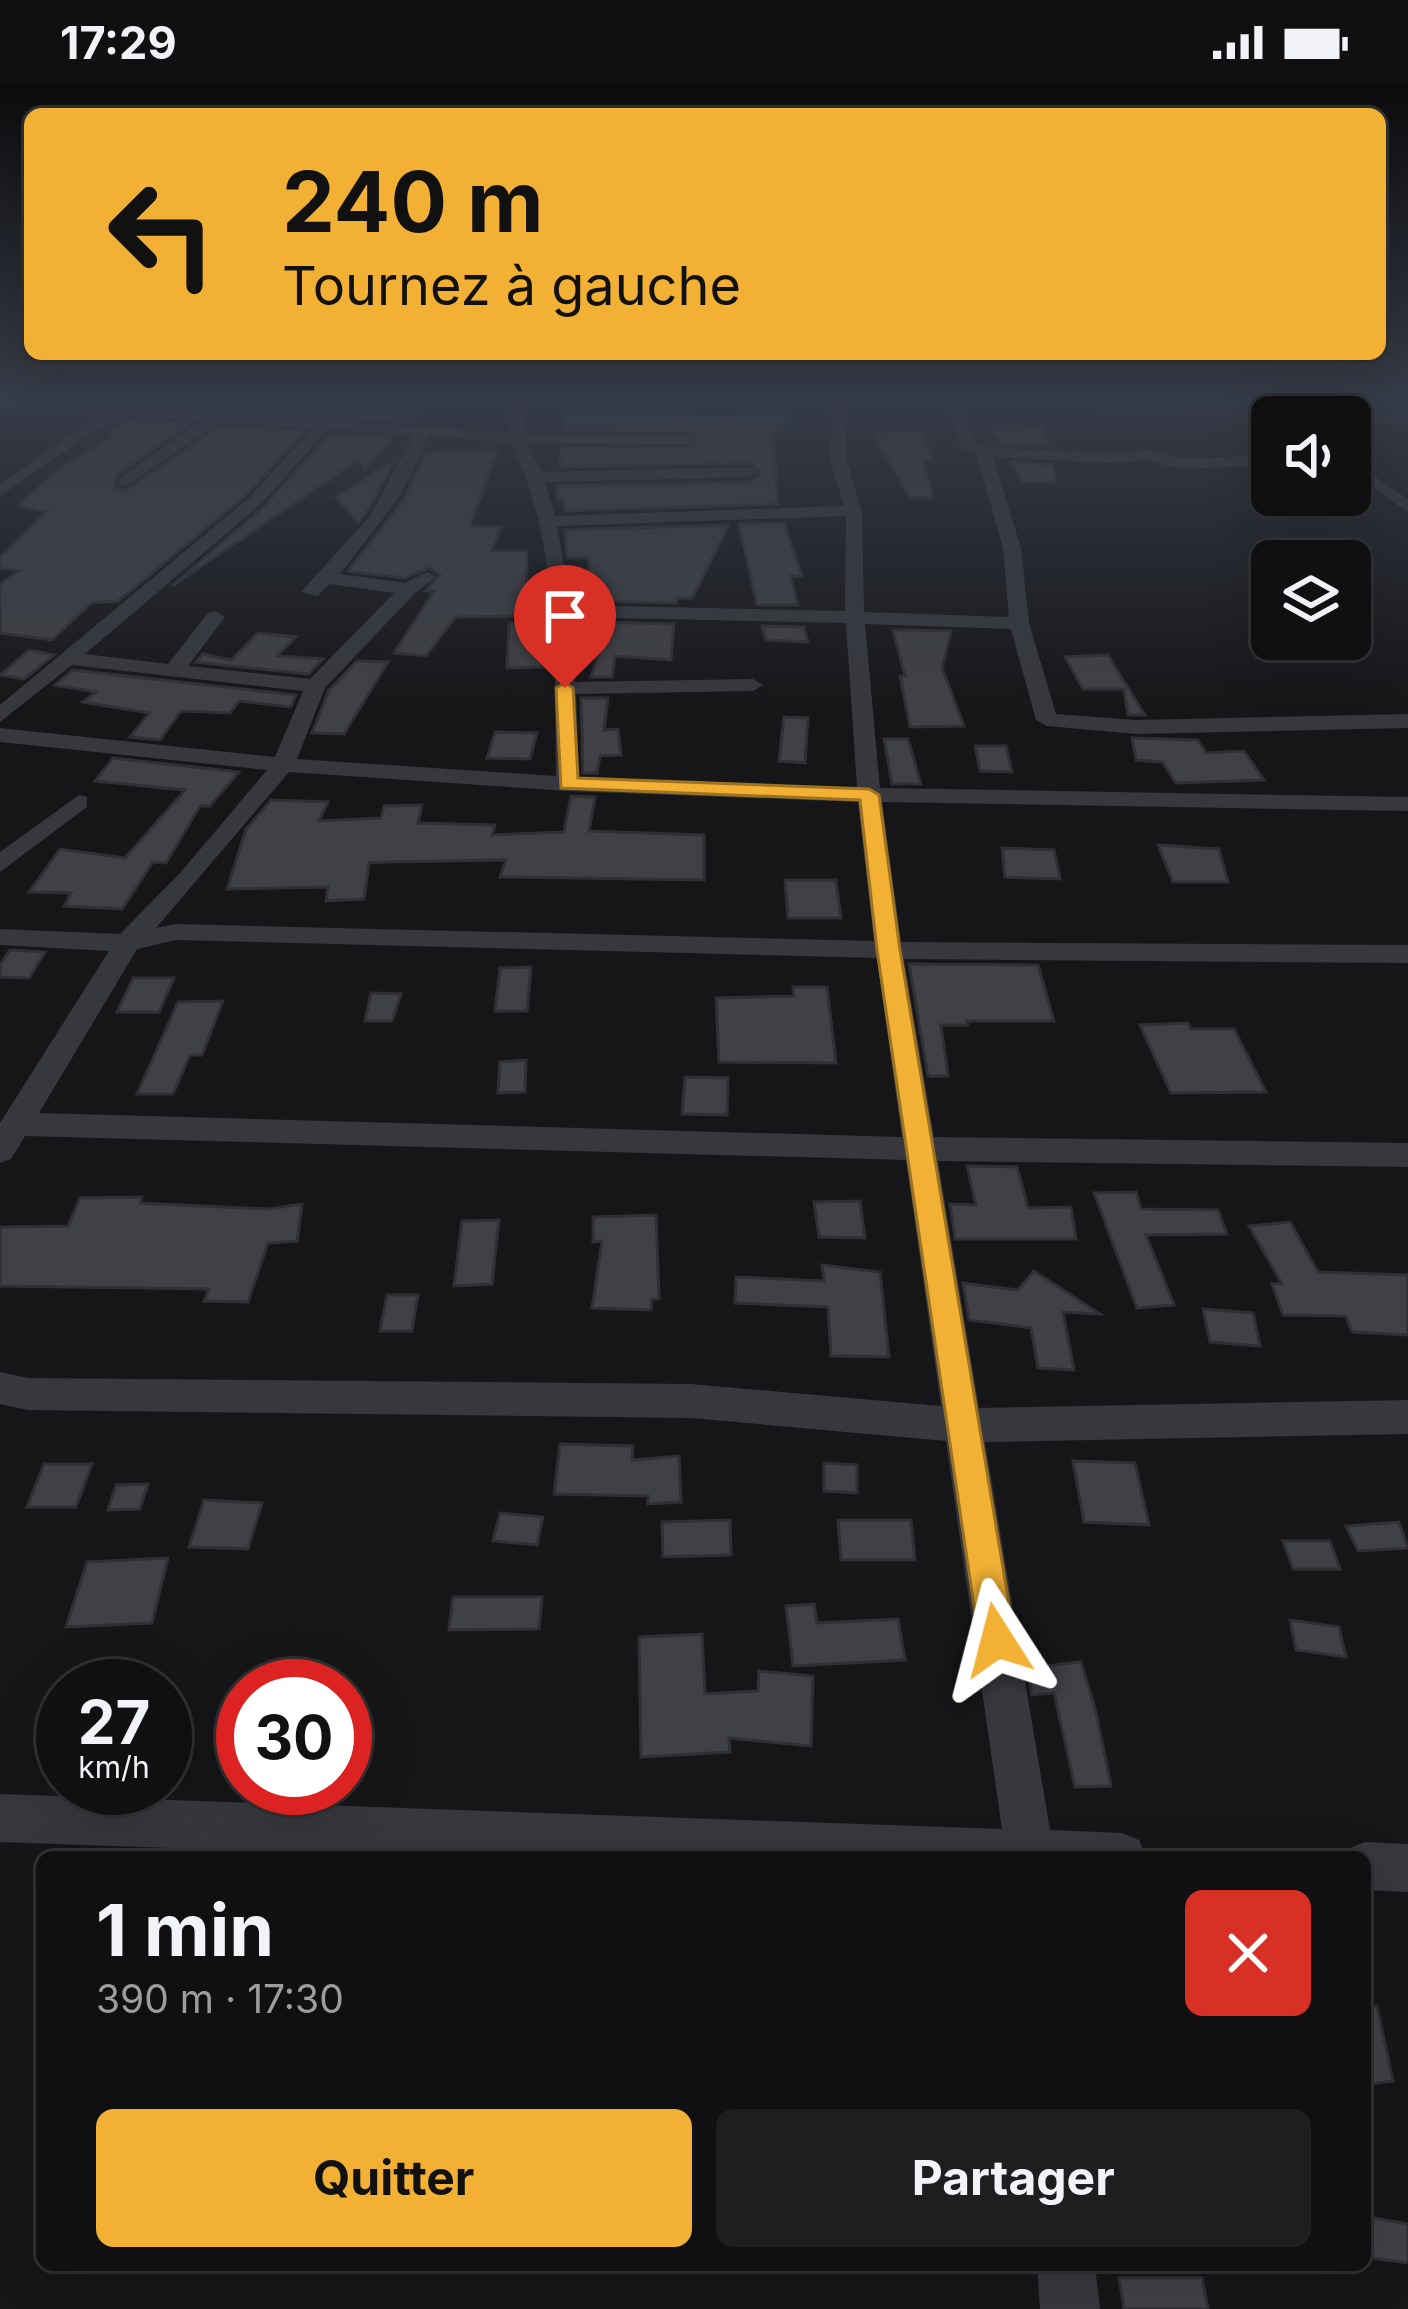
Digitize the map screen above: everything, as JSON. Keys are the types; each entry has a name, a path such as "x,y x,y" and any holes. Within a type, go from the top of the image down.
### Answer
{"street":[{"path":"0,716 252,504"},
{"path":"310,592 328,578 384,504"},
{"path":"543,504 563,611 568,784"},
{"path":"852,504 855,620 869,795 889,950 1029,1851"},
{"path":"999,504 1012,548 1019,623 1047,720 1136,727 1408,721"},
{"path":"548,521 854,511"},
{"path":"8,1138 127,943 190,877 283,765 316,686 417,583 328,578"},
{"path":"563,611 742,610 855,620 1019,623"},
{"path":"174,670 215,617"},
{"path":"71,658 316,686"},
{"path":"565,688 753,685"},
{"path":"0,735 283,765 568,784 869,795 1408,804"},
{"path":"0,864 79,802"},
{"path":"0,937 127,943 176,932 889,950 1408,954"},
{"path":"8,1138 1408,1156"},
{"path":"0,1388 28,1394 691,1401 963,1425 1408,1417"},
{"path":"0,1818 919,1851"},
{"path":"1371,1866 1408,1868"},
{"path":"1067,2271 1070,2309"}],"building":[{"path":"235,504 118,601 91,603 52,640 0,633 0,584 19,571 0,568 0,557 46,512 18,506"},
{"path":"294,504 172,586 264,507"},
{"path":"342,504 371,504 358,523"},
{"path":"400,504 478,504 470,526 501,527 492,551 527,551 526,616 455,617 426,656 394,653 434,591 425,591 440,575 429,568 404,578 348,571"},
{"path":"564,504 778,504 565,511"},
{"path":"784,523 802,576 790,576 798,605 757,605 739,524"},
{"path":"729,525 692,599 677,598 676,603 587,601 589,558 567,558 565,530"},
{"path":"546,622 542,667 507,668 509,623"},
{"path":"587,622 674,624 671,660 615,656 612,677 591,677 604,637 589,637 592,623 586,629"},
{"path":"762,626 804,627 808,642 766,640"},
{"path":"893,630 951,631 942,668 964,726 910,727 900,676 905,676"},
{"path":"258,633 296,637 277,656 323,659 308,674 196,662 203,654 231,660"},
{"path":"29,650 54,655 24,679 0,675"},
{"path":"1108,655 1145,715 1128,715 1124,689 1083,689 1065,657"},
{"path":"357,661 388,662 344,734 312,733 329,690"},
{"path":"73,670 296,695 291,707 239,701 230,713 181,711 160,740 130,737 149,713 83,702 96,692 55,685"},
{"path":"581,698 608,698 604,730 618,729 621,755 600,756 597,773 583,773"},
{"path":"784,717 808,718 805,763 779,761"},
{"path":"495,732 537,733 530,759 487,758"},
{"path":"1132,738 1198,740 1206,753 1244,751 1264,780 1176,783 1162,762 1136,760"},
{"path":"884,739 908,739 921,784 892,784"},
{"path":"975,746 1006,746 1012,772 980,771"},
{"path":"113,758 239,772 210,806 200,806 166,863 153,862 122,909 64,906 71,893 29,892 60,849 125,858 185,790 95,781"},
{"path":"571,796 595,797 589,831 704,835 704,880 500,877 506,860 386,862 369,863 364,899 326,901 328,887 227,889 246,829 271,800 328,802 319,821 381,818 384,806 422,805 418,823 495,825 492,835 564,832"},
{"path":"1158,845 1219,849 1228,882 1173,882"},
{"path":"1002,848 1054,850 1060,879 1005,877"},
{"path":"785,880 836,880 841,918 788,918"},
{"path":"10,950 45,952 29,978 0,977 0,965"},
{"path":"909,964 1038,965 1054,1021 941,1025 948,1076 928,1076"},
{"path":"531,967 527,1011 495,1011 500,968"},
{"path":"133,978 174,978 159,1012 117,1012"},
{"path":"793,987 827,987 836,1063 719,1062 716,998 794,996"},
{"path":"371,993 401,994 392,1021 365,1021"},
{"path":"223,1001 202,1055 190,1055 173,1094 137,1094 178,1002"},
{"path":"1188,1023 1191,1029 1234,1029 1266,1092 1171,1093 1140,1025"},
{"path":"526,1060 525,1092 498,1093 500,1062"},
{"path":"685,1077 728,1078 727,1115 682,1114"},
{"path":"967,1166 1017,1167 1028,1208 1071,1207 1076,1239 955,1239 950,1204 976,1205"},
{"path":"1136,1192 1141,1209 1218,1210 1227,1234 1146,1235 1174,1305 1137,1308 1094,1193"},
{"path":"142,1197 140,1203 269,1209 302,1204 297,1241 268,1243 248,1302 204,1301 209,1289 0,1286 0,1227 68,1226 80,1198"},
{"path":"860,1201 865,1238 819,1237 814,1202"},
{"path":"656,1215 659,1299 652,1299 651,1310 592,1308 602,1241 593,1242 593,1217"},
{"path":"499,1220 492,1284 454,1286 462,1221"},
{"path":"1290,1222 1318,1272 1408,1275 1408,1335 1352,1332 1346,1316 1283,1315 1272,1284 1282,1284 1249,1226"},
{"path":"822,1265 880,1272 889,1357 831,1356 828,1307 735,1303 736,1277 824,1281"},
{"path":"1034,1271 1100,1314 1063,1312 1074,1370 1038,1368 1031,1328 969,1320 963,1283 1018,1290"},
{"path":"387,1295 418,1295 412,1331 380,1331"},
{"path":"1203,1309 1253,1313 1260,1346 1210,1342"},
{"path":"560,1444 633,1446 632,1460 679,1456 681,1502 648,1504 648,1496 554,1494"},
{"path":"1073,1461 1135,1463 1149,1525 1084,1522"},
{"path":"824,1463 857,1465 857,1493 824,1491"},
{"path":"44,1464 92,1464 76,1507 27,1507"},
{"path":"148,1484 140,1509 108,1510 116,1485"},
{"path":"204,1500 262,1503 248,1549 189,1547"},
{"path":"500,1513 543,1517 537,1545 493,1541"},
{"path":"730,1520 731,1555 663,1557 662,1522"},
{"path":"838,1520 911,1520 915,1560 841,1560"},
{"path":"1399,1522 1408,1548 1358,1551 1346,1526"},
{"path":"1283,1541 1330,1541 1340,1569 1293,1569"},
{"path":"168,1558 152,1623 66,1627 87,1562"},
{"path":"453,1597 542,1597 539,1629 449,1630"},
{"path":"814,1604 817,1623 898,1619 905,1660 793,1666 786,1606"},
{"path":"1290,1620 1339,1627 1346,1657 1296,1650"},
{"path":"702,1634 705,1694 758,1691 759,1671 813,1676 811,1746 729,1738 730,1752 641,1757 639,1637"},
{"path":"1081,1662 1111,1786 1075,1787 1054,1693 1032,1695 1027,1668"},
{"path":"1371,2006 1377,2006 1393,2081 1371,2084"},
{"path":"1371,2217 1408,2224 1408,2263 1371,2258"},
{"path":"1119,2278 1202,2278 1208,2309 1124,2309"}],"route":[{"path":"565,688 568,784 869,795 997,1640"}]}
